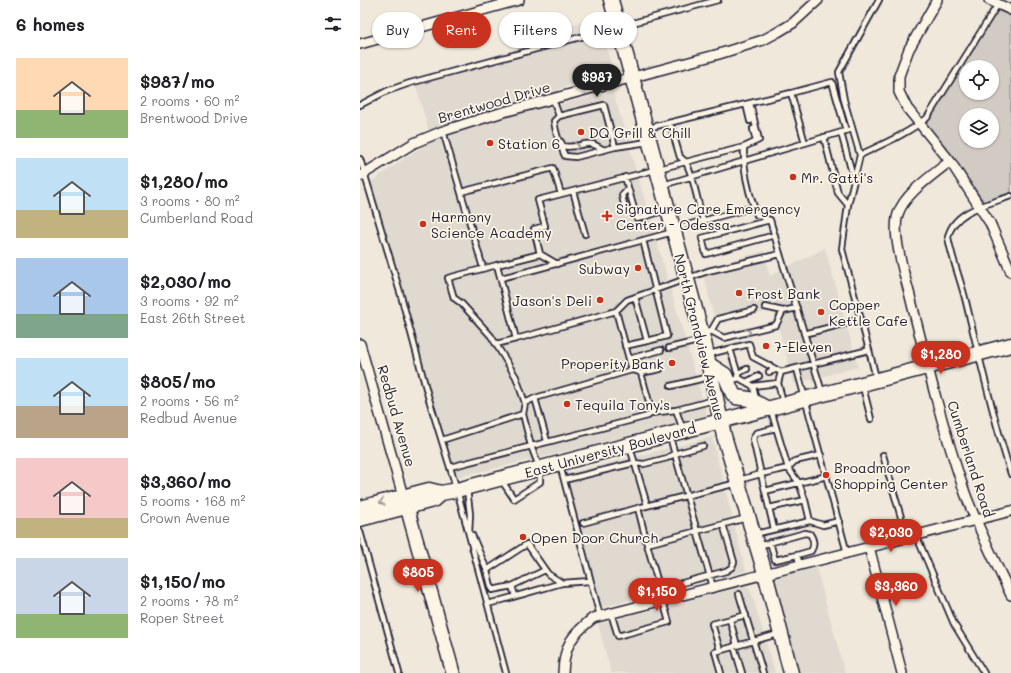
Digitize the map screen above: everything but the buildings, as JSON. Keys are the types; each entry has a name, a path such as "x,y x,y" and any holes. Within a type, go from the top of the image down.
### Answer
{"main road":[{"name":"North Grandview Avenue","path":"611,0 614,12"},
{"name":"North Grandview Avenue","path":"624,48 686,279 705,335 709,365 721,421 748,517 760,541 765,573 791,673"},
{"name":"East University Boulevard","path":"360,519 430,490 441,493 462,489 721,421 765,406 784,404 1011,345"},
{"path":"709,365 725,375 735,378 733,394 736,397 749,399 765,406"},
{"name":"East University Boulevard","path":"360,508 405,501"}],"street":[{"path":"360,44 519,0"},
{"name":"Brentwood Drive","path":"362,175 414,143 443,131 500,113 719,54 763,40 793,23 818,0"},
{"path":"937,0 909,50 899,76 899,92 907,108 919,125 950,161 990,223 1011,272"},
{"path":"994,2 1011,10"},
{"name":"Cumberland Road","path":"950,161 912,193 900,210 896,221 897,238 928,366 951,450 976,520 1011,595"},
{"name":"Redbud Avenue","path":"360,344 453,673"},
{"path":"563,673 566,650 578,630 593,618 1011,511"},
{"path":"869,547 902,673"}],"lane":[{"path":"637,21 718,0"},
{"path":"615,147 604,105 559,116 554,121 558,142 565,156 576,157 615,147 648,135 670,122 832,82 840,72 879,0"},
{"path":"860,155 919,125 927,118 994,2"},
{"path":"360,105 387,91 410,83 580,36"},
{"path":"840,72 844,100 860,155 848,205 842,248 876,379"},
{"path":"832,82 846,131"},
{"path":"791,93 805,143"},
{"path":"553,99 559,116"},
{"path":"748,103 750,121"},
{"path":"540,254 534,229 545,226 538,200 744,147 759,140 748,103"},
{"path":"670,122 680,157 686,162 692,177 703,221"},
{"path":"753,129 756,141"},
{"path":"661,185 852,129"},
{"path":"443,131 483,268"},
{"path":"556,133 564,146 578,147 591,144 604,150"},
{"path":"841,133 854,182"},
{"path":"824,137 838,193 848,205"},
{"path":"744,147 743,162 746,185 757,215 770,220"},
{"path":"360,159 362,175 400,292 428,396 450,467 462,489 470,514 469,534"},
{"path":"461,192 553,168 561,194"},
{"path":"625,177 637,220 668,210"},
{"path":"628,188 622,195 625,209 635,214"},
{"path":"572,191 585,234"},
{"path":"1011,196 970,211 960,219 950,231 948,237 966,300 977,353 999,438 1011,474"},
{"path":"501,278 644,240 703,221 754,207"},
{"path":"770,220 822,393"},
{"path":"770,220 702,238 706,254 775,235"},
{"path":"625,346 667,336 644,240"},
{"path":"500,479 514,499 540,482 540,469 531,446 523,414 525,403 516,377 496,344 491,336 461,303 454,298 448,278 540,254 557,264"},
{"path":"496,344 616,311 627,300 708,271 780,254"},
{"path":"497,265 516,339"},
{"path":"635,297 647,341"},
{"path":"765,307 783,311 796,308"},
{"path":"705,335 718,319 754,310"},
{"path":"616,311 632,370"},
{"path":"669,348 705,335 724,338 776,325 783,311"},
{"path":"804,334 851,322 860,316"},
{"path":"671,386 709,365 730,349 749,344 750,358 764,363 781,372 869,350"},
{"path":"730,349 734,362 735,378"},
{"path":"629,359 661,350"},
{"path":"734,362 740,360"},
{"path":"757,365 764,363"},
{"path":"525,403 535,398 632,370 641,373 660,369"},
{"path":"735,378 747,369"},
{"path":"797,369 847,553"},
{"path":"769,372 775,370"},
{"path":"781,372 778,383 784,404"},
{"path":"641,373 651,413"},
{"path":"746,382 759,376"},
{"path":"735,378 753,386 765,406 776,428 788,468 799,483 810,520"},
{"path":"753,386 778,383"},
{"path":"862,383 871,418"},
{"path":"535,398 547,441"},
{"path":"450,467 648,416 651,413 676,410 716,399"},
{"path":"676,410 683,431"},
{"path":"442,440 523,414"},
{"path":"774,529 759,465 757,445 753,439 756,433 776,428"},
{"path":"669,435 713,587"},
{"path":"774,441 780,439"},
{"path":"630,445 647,505"},
{"path":"564,480 634,463 644,464 703,446"},
{"path":"776,450 782,448"},
{"path":"583,523 737,482 761,474 788,468 795,461 821,455"},
{"path":"883,455 907,538"},
{"path":"779,459 785,458"},
{"path":"560,463 600,616"},
{"path":"759,465 765,463"},
{"path":"765,491 827,476"},
{"path":"462,489 469,534 506,673"},
{"path":"769,508 805,500"},
{"path":"611,613 618,636 669,622 638,508"},
{"path":"648,544 748,517"},
{"path":"760,541 774,529 810,520 823,525 839,521"},
{"path":"660,589 726,571 732,567 734,562 723,524"},
{"path":"360,531 399,673"},
{"path":"805,533 810,534 814,539 813,548 811,551 775,560 760,541 805,533"},
{"path":"469,534 472,535 487,570 492,590 512,586 545,570"},
{"path":"916,535 954,624 984,673"},
{"path":"487,570 527,544 548,574 562,583"},
{"path":"797,555 800,565"},
{"path":"488,604 562,583 590,582"},
{"path":"512,586 516,596"},
{"path":"739,594 763,673"},
{"path":"720,650 712,624 746,615"},
{"path":"730,620 742,673"},
{"path":"721,673 715,652 781,633"}],"shaded area":[{"path":"995,9 1011,16 1011,193 984,202 951,154 923,121 959,65 959,100 999,100 999,60 962,60"},
{"path":"580,22 580,48 606,48 612,68 500,113 430,136 415,82 483,62 517,48 572,48 572,25"},
{"path":"613,91 708,418 453,478 368,182 374,180 412,153 437,139 469,127"},
{"path":"825,248 858,367 794,384 774,310 716,324 702,269 764,251 770,276"},
{"path":"712,437 746,571 599,608 565,474"},
{"path":"816,567 845,673 799,673 772,579"},
{"path":"745,586 750,588 775,673 611,673 598,624"}],"place":[{"name":"DQ Grill & Chill","path":"581,132"},
{"name":"Station 6","path":"490,143"},
{"name":"Mr. Gatti's","path":"793,177"},
{"name":"Signature Care Emergency Center - Odessa","path":"607,216"},
{"name":"Harmony Science Academy","path":"423,224"},
{"name":"Subway","path":"638,268"},
{"name":"Frost Bank","path":"739,293"},
{"name":"Jason's Deli","path":"600,300"},
{"name":"Copper Kettle Cafe","path":"821,312"},
{"name":"7-Eleven","path":"766,346"},
{"name":"Properity Bank","path":"672,363"},
{"name":"Tequila Tony's","path":"567,404"},
{"name":"Broadmoor Shopping Center","path":"826,475"},
{"name":"Open Door Church","path":"523,537"}]}
